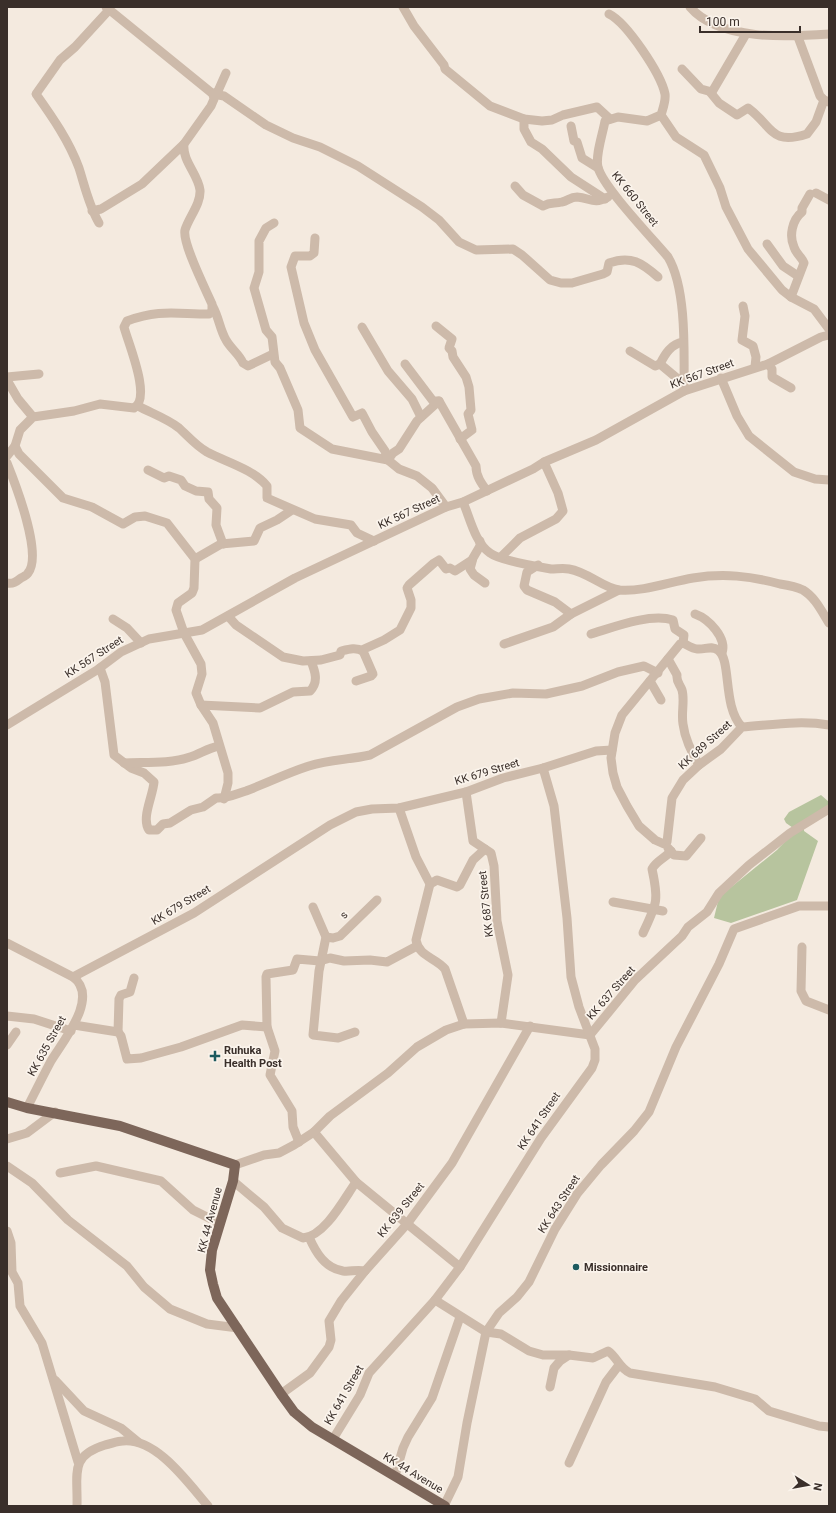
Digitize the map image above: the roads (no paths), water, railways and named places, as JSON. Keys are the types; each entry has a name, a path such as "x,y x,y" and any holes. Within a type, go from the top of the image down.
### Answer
{"main road":[{"path":"7,1102 27,1108 55,1112 120,1126 235,1165"},
{"name":"KK 44 Avenue","path":"235,1165 232,1181 212,1250 210,1270 217,1298 294,1412 306,1422 333,1439 445,1506"}],"street":[{"path":"403,7 414,26 444,65 445,69 490,106 524,119 542,121 552,120 563,115 596,107 610,118 628,117 647,121 661,115 665,103 665,95 660,82 644,51 622,25 609,14"},
{"path":"690,7 703,18 746,34 798,37 829,34"},
{"path":"99,223 92,211 78,168 66,140 36,94 60,60 75,47 107,8 213,94 224,96 266,125 293,138 320,147 358,166 422,207 439,220 459,242 476,250 513,249 550,280 561,283 572,283 603,274 607,272 609,263 616,261 640,262 658,277"},
{"path":"710,92 712,92 746,34"},
{"path":"682,69 702,89 710,92 718,103 737,115 748,108 755,113 773,134 787,138 807,134 816,122 826,101 818,89 798,37"},
{"path":"213,94 218,91 226,73"},
{"path":"92,211 102,209 142,184 184,144 211,106 214,99 213,94"},
{"path":"661,115 676,137 704,154 720,188 726,207 748,249 782,290 791,298 814,309 829,329"},
{"name":"KK 660 Street","path":"610,118 605,121 598,158 598,168 613,192 668,257 673,265 679,283 683,342 684,391"},
{"path":"524,119 524,129 531,142 542,148 571,177 605,199"},
{"path":"571,126 574,141 577,142 582,158 598,168"},
{"path":"184,144 183,151 200,189 198,202 186,229 185,241 213,308 218,316 225,340 240,356 243,364 248,366 273,354"},
{"path":"515,186 523,196 543,206 550,202 563,202 570,197 595,202 605,199 613,192"},
{"path":"791,298 798,276 802,272 804,263 803,259 794,249 792,231 794,220 802,212 802,208 813,193 829,200"},
{"path":"274,223 266,228 259,242 259,272 254,288 266,330 272,337 275,362 280,368 298,410 300,428 308,435 332,449 388,460 399,469 417,476 432,488 446,507"},
{"path":"314,238 314,253 310,256 295,256 291,268 304,323 315,350 345,404 353,417 362,413 372,432 386,451 388,460"},
{"path":"767,244 782,266 798,276"},
{"path":"743,306 745,316 742,340 753,346 756,357 755,366"},
{"path":"138,406 141,398 141,387 124,327 126,321 144,315 161,312 209,314 213,308"},
{"path":"436,326 452,340 449,348 452,351 452,357 466,377 469,387 471,410 468,414 472,430 460,439"},
{"path":"362,327 388,371 412,399 421,417"},
{"name":"KK 567 Street","path":"7,725 100,668 121,652 149,639 202,630 295,578 446,507 463,502 487,491 533,469 544,462 596,440 684,391 755,366 768,364 821,337 829,335"},
{"path":"630,351 654,366 660,364 665,354 672,347 683,342"},
{"path":"405,364 433,401 439,401"},
{"path":"660,364 678,379 684,378"},
{"path":"768,364 772,369 772,377 791,388"},
{"path":"33,417 18,399 7,378 38,374"},
{"path":"721,378 737,416 749,436 794,472 815,479 829,480"},
{"path":"388,460 399,448 417,421 439,401"},
{"path":"439,401 476,466 475,471 477,476 487,491"},
{"path":"7,456 15,446 20,430 33,417 74,411 100,404 134,408 138,406 178,428 190,441 206,451 242,468 263,482 267,486 266,498 315,519 347,524 363,536 374,540"},
{"path":"15,446 19,454 63,498 92,507 122,524 140,516 163,520 167,522 195,559 194,588 192,593 176,606 184,633 201,664 202,674 196,693 201,705 213,723 228,773 228,783 224,799"},
{"path":"501,557 520,538 556,519 563,512 558,493 544,462"},
{"path":"7,463 26,519 32,552 31,568 28,573 15,583 7,583"},
{"path":"148,470 164,478 169,476 182,480 185,486 208,492 209,499 217,508 216,525 223,544"},
{"path":"463,502 480,541 490,553 501,557 551,569 568,568 586,574 609,588 619,590 650,587 718,574 740,575 803,590 814,599 829,623"},
{"path":"195,559 223,544 254,541 260,528 277,520 292,510"},
{"path":"480,541 480,546 472,560 470,569 474,575 485,583"},
{"path":"363,652 364,649 384,640 400,630 411,608 411,600 407,588 434,563 439,560 446,569 450,568 455,570 472,560"},
{"path":"538,565 527,572 524,586 527,590 555,602 571,614"},
{"path":"504,644 552,627 571,614 619,590"},
{"path":"695,614 700,616 717,631 723,647 722,653 725,660 730,703 735,717 742,727 797,722 813,722 829,725"},
{"path":"228,616 236,625 283,657 311,661 321,660 340,655 341,651 347,649 359,649 363,652 373,674 372,676 356,681"},
{"path":"591,634 628,622 666,618 673,620 675,629 684,635 683,643 650,681 618,722 612,750 613,773 627,806 639,826 674,855 686,856 701,838"},
{"path":"113,619 127,628 141,643"},
{"path":"683,643 695,649 711,647 722,653"},
{"path":"668,660 678,675 677,680 682,689 683,724 685,736 689,749 699,765"},
{"path":"201,705 260,708 293,692 310,691 316,684 311,661"},
{"path":"100,668 105,682 114,755 131,768 144,773 154,782 146,826 149,830 156,830 163,824 170,823 192,810 203,807 216,798 224,799 260,787 281,776 309,766 343,758 358,758 370,755 457,706 479,699 513,693 546,694 582,686 618,672 644,666 658,672"},
{"path":"650,681 662,700"},
{"name":"KK 689 Street","path":"662,844 667,842 672,798 683,780 699,765 721,750 742,727"},
{"path":"124,762 153,762 189,758 212,747 219,746"},
{"name":"KK 679 Street","path":"73,977 194,913 330,825 356,812 372,809 399,808 466,792 503,778 543,768 596,751 612,750"},
{"name":"KK 641 Street","path":"333,1439 360,1395 369,1373 435,1300 460,1267 541,1138 592,1068 595,1060 595,1049 579,1007 571,978 567,918 554,806 543,768"},
{"name":"KK 687 Street","path":"466,792 473,841 491,853 494,866 497,921 508,976 500,1023"},
{"path":"399,808 416,857 430,884 416,940 417,946 424,955 441,964 445,969 464,1024"},
{"name":"KK 637 Street","path":"235,1165 264,1155 279,1153 299,1142 314,1132 330,1116 388,1073 417,1047 446,1030 464,1024 500,1023 590,1035 635,980 682,936 688,927 707,912 719,893 749,865 790,833 829,809"},
{"path":"430,884 437,880 457,887 460,885 473,860 485,849"},
{"path":"643,933 658,910 657,893 652,869 655,863 671,851"},
{"name":"s","path":"326,937 333,938 340,936 377,900"},
{"path":"613,902 658,910"},
{"path":"313,906 326,937 320,961 314,1035 338,1038 355,1032"},
{"name":"KK 643 Street","path":"445,1506 458,1477 466,1423 486,1332 499,1313 517,1297 529,1282 555,1229 577,1194 601,1165 634,1132 649,1112 676,1047 719,964 734,929 799,906 829,906"},
{"path":"7,943 73,977"},
{"path":"299,1142 293,1127 292,1111 270,1075 275,1051 267,1027 267,974 293,970 297,959 320,961 330,958 344,961 370,960 387,962 417,946"},
{"path":"802,947 801,991 806,1001 829,1010"},
{"name":"KK 635 Street","path":"27,1108 52,1061 73,1028 82,1004 83,989 79,982 73,977"},
{"path":"134,978 130,992 122,995 119,999 118,1032 121,1036 127,1059 130,1060 181,1047 242,1025 267,1027"},
{"path":"7,1016 34,1019 73,1028 118,1032"},
{"name":"KK 639 Street","path":"281,1394 310,1373 329,1347 331,1340 329,1321 365,1271 407,1224 452,1163 530,1026"},
{"path":"7,1045 16,1032"},
{"path":"7,1139 27,1133 55,1112"},
{"path":"314,1132 356,1182 460,1267"},
{"path":"7,1166 32,1183 68,1220 127,1266 144,1287 170,1309 207,1324 238,1328"},
{"path":"60,1173 96,1166 161,1181 193,1210 219,1223"},
{"path":"232,1181 264,1207 282,1228 303,1238 309,1237 323,1227 356,1182"},
{"path":"7,1231 11,1243 12,1272 18,1283 20,1306 42,1344 54,1379 78,1462 77,1506"},
{"path":"309,1237 317,1253 330,1267 342,1271 353,1269 365,1271"},
{"path":"435,1300 486,1332 501,1334 536,1354 593,1358 608,1352 619,1365 630,1374 715,1387 755,1399 769,1411 819,1426 829,1427"},
{"path":"396,1476 403,1448 408,1437 432,1398 460,1317"},
{"path":"550,1387 554,1368 560,1361 569,1356"},
{"path":"569,1463 606,1382 619,1365"},
{"path":"54,1379 84,1411 120,1428 138,1442 155,1450 170,1463 208,1506"},
{"path":"78,1462 85,1454 96,1448 124,1440 138,1442"}],"place":[{"name":"Ruhuka Health Post","path":"215,1056"},
{"name":"Missionnaire","path":"576,1267"}]}
